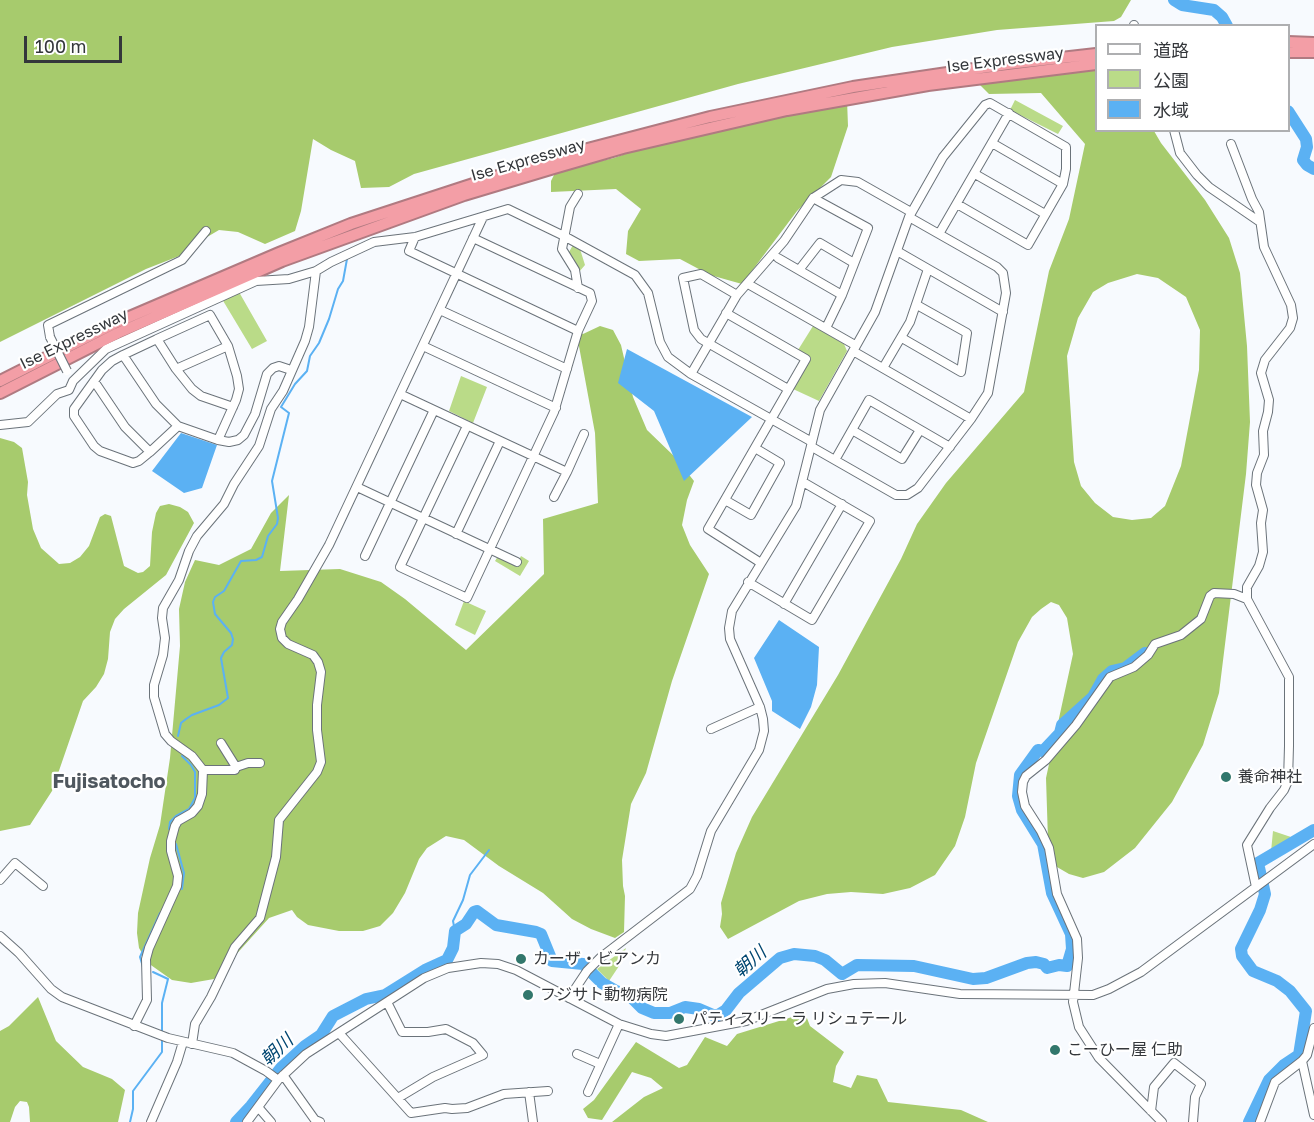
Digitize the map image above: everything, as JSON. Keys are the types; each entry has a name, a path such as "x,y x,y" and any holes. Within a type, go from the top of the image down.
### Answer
{"highway":[{"path":"1290,42 1314,43"},
{"path":"1290,52 1314,52"},
{"name":"Ise Expressway","path":"0,393 118,333 282,261 553,158 623,144 785,100 1079,61 1095,54"},
{"name":"Ise Expressway","path":"1079,61 1095,64"},
{"name":"Ise Expressway","path":"0,381 113,324 194,288 351,224 463,191"}],"street":[{"path":"569,998 590,968 685,895 694,883 701,867 709,836 761,744 764,725 760,707 733,645 729,633 729,622 734,606 791,515 803,482 820,410 879,304 910,214 942,157 985,105 990,103 1066,147 1063,184 1028,245 957,204"},
{"path":"939,234 1009,113"},
{"path":"1175,132 1180,153 1197,175 1209,187 1260,222"},
{"path":"992,143 1063,184"},
{"path":"1231,144 1259,212 1264,247 1291,305 1293,318 1290,328 1265,360 1261,374 1269,400 1263,431 1264,455 1257,473 1256,485 1263,510 1261,524 1263,552 1259,566 1247,587 1247,599 1289,677 1288,781 1247,846 1259,885"},
{"path":"975,174 1045,214"},
{"path":"0,425 28,422 57,394 69,390 73,381 106,349 256,281 289,279 316,271 375,242 415,237 508,209 627,269 640,280 648,292 660,342 664,351 674,362 691,374 771,419 835,460 888,491 902,496 918,488 988,393 1006,293 1003,273 997,267 939,234 866,186 850,180 841,180 813,198 784,241 737,295 691,374"},
{"path":"578,194 570,207 562,249 575,270 578,288"},
{"path":"813,198 868,228 842,295 826,328"},
{"path":"151,1122 195,1024 211,998 235,947 260,918 276,857 279,820 317,772 321,762 317,705 321,672 313,656 288,644 282,638 280,629 282,622 329,545 483,217"},
{"path":"73,381 50,338 48,325 182,261 206,231"},
{"path":"415,237 409,251 578,331"},
{"path":"467,426 400,567 467,598 556,408 578,331 592,301 590,293 473,238"},
{"path":"799,270 820,243 854,263"},
{"path":"897,251 1003,312"},
{"path":"778,258 842,295"},
{"path":"883,368 902,338 928,270"},
{"path":"134,1026 147,1000 148,948 177,886 178,876 171,851 175,826 178,821 192,813 198,806 202,794 203,770 192,756 165,734 154,697 154,685 163,655 165,638 163,608 179,580 197,536 224,504 259,446 271,409 284,391 309,327 316,271"},
{"path":"737,295 701,274 683,278 694,330 701,339 788,389"},
{"path":"748,284 826,328 883,368 971,419"},
{"path":"902,338 961,372 967,333 916,305"},
{"path":"440,310 567,369"},
{"path":"726,313 806,359 708,529 762,563"},
{"path":"178,426 150,452 133,463 100,451 94,446 74,416 74,409 112,361 210,315 228,346 237,376 238,389 233,407 218,440"},
{"path":"139,334 144,345"},
{"path":"157,339 192,389 201,396 233,407"},
{"path":"176,369 228,346"},
{"path":"423,346 556,408"},
{"path":"123,355 156,404 178,426 229,442 238,440 244,435 260,400 267,374 279,366 291,370"},
{"path":"94,381 125,427 150,452"},
{"path":"400,394 567,472"},
{"path":"835,460 869,400 950,447"},
{"path":"366,556 434,410"},
{"path":"852,430 902,459 920,430"},
{"path":"554,497 584,434"},
{"path":"456,534 500,441"},
{"path":"726,500 751,515 780,463 755,448"},
{"path":"748,582 812,620 870,521 803,482"},
{"path":"357,487 517,562"},
{"path":"784,603 842,504"},
{"path":"1162,1122 1103,1064 1090,1047 1076,1020 1074,996 1077,939 1057,894 1049,848 1025,806 1022,792 1026,776 1046,760 1076,725 1110,677 1134,667 1148,655 1155,644 1181,635 1201,619 1210,596 1214,593 1234,594 1247,599"},
{"path":"711,729 760,707"},
{"path":"221,743 236,766"},
{"path":"203,770 235,770 236,766 260,763"},
{"path":"247,1122 276,1077 306,1054 436,972 463,964 498,964 516,970 619,1024 651,1034 666,1035 714,1028 757,1018 827,989 866,983 885,983 960,994 1074,996 1100,993 1141,972 1314,844"},
{"path":"0,880 15,863 43,886"},
{"path":"0,936 19,953 56,994 161,1036 233,1053 276,1077 316,1121"},
{"path":"387,1002 402,1032 446,1029 473,1043 483,1055 433,1077 398,1098"},
{"path":"588,1092 619,1024"},
{"path":"1314,1028 1308,1058 1314,1115"},
{"path":"339,1033 411,1113 445,1108 452,1110 467,1108 504,1094 548,1091"},
{"path":"577,1054 600,1064"},
{"path":"1260,1122 1275,1082 1308,1058"},
{"path":"1151,1111 1154,1087 1174,1063 1201,1083 1195,1097 1194,1122"},
{"path":"529,1092 533,1122"},
{"path":"258,1107 271,1122"}],"green space":[{"path":"0,0 1131,0 1121,17 1114,21 997,30 892,47 738,84 414,174 389,187 361,188 355,161 313,139 301,211 295,231 265,244 238,232 219,230 202,240 192,251 146,269 0,342"},
{"path":"1095,56 1095,132 1155,132 1205,200 1229,238 1240,273 1247,346 1250,422 1246,474 1219,693 1203,745 1172,802 1135,848 1104,872 1083,878 1069,874 1057,867 1048,840 1046,778 1073,654 1067,618 1059,605 1051,602 1032,617 1018,642 976,763 965,817 955,846 935,875 910,888 883,894 851,892 827,894 799,901 728,939 720,927 721,903 736,853 752,817 838,675 901,559 917,524 946,483 1024,392 1049,271 1069,219 1085,144 1041,93 989,94 966,71 969,64","holes":["1137,274 1158,278 1186,297 1200,330 1199,370 1181,466 1165,506 1151,518 1132,520 1113,517 1095,503 1081,486 1074,462 1067,356 1078,318 1093,292 1108,283"]},
{"path":"838,93 847,100 848,126 831,177 797,211 742,284 710,275 680,259 639,261 626,254 628,231 641,209 616,189 551,192 551,181 555,173 560,170 614,158 650,145"},
{"path":"1015,100 1063,126 1058,134 1010,110"},
{"path":"573,245 580,249 585,265 579,272 569,252"},
{"path":"239,292 267,341 252,349 222,299"},
{"path":"600,326 613,330 621,345 633,397 647,430 675,457 694,481 682,525 690,545 709,574 672,681 646,773 631,804 622,860 625,896 624,932 615,938 572,919 543,893 499,866 464,840 446,836 427,848 419,859 405,893 393,913 380,926 363,931 339,931 308,925 292,910 269,918 214,979 191,983 172,980 148,963 139,948 138,913 160,825 170,758 180,646 179,609 185,582 195,560 219,565 251,549 271,513 289,495 280,571 340,569 381,582 466,650 544,574 543,519 598,503 595,433 576,330 583,334"},
{"path":"813,326 844,344 847,351 819,401 793,389 811,358 798,350"},
{"path":"461,376 487,387 473,423 449,411"},
{"path":"0,438 14,442 22,448 33,529 41,548 59,564 70,563 80,557 89,546 100,517 105,514 111,516 124,566 138,573 150,566 152,532 160,506 169,504 180,507 188,512 194,523 166,575 115,619 110,632 108,659 104,674 83,701 52,791 30,825 0,831"},
{"path":"498,556 516,566 521,556 529,561 520,576 495,561"},
{"path":"464,601 486,611 475,635 455,625"},
{"path":"1273,831 1294,838 1291,849 1270,862"},
{"path":"626,948 621,963 609,981 597,969"},
{"path":"38,997 56,1041 83,1067 112,1079 125,1090 118,1122 30,1122 27,1102 20,1101 15,1107 10,1122 0,1122 0,1031 9,1026"},
{"path":"805,1013 810,1026 844,1052 836,1066 833,1082 851,1088 857,1075 877,1079 888,1102 961,1110 988,1122 612,1122 644,1097 663,1088 651,1078 632,1072 602,1120 588,1118 583,1109 594,1100 636,1042 679,1068 687,1065 705,1037 727,1046 737,1034"}],"water":[{"path":"627,349 752,417 684,481 654,411 618,383"},
{"path":"181,433 217,445 202,488 184,493 152,471"},
{"path":"779,620 819,647 817,685 811,707 800,729 772,711 772,701 754,658"}],"waterway":[{"path":"1174,0 1182,5 1214,10 1226,24"},
{"path":"1290,114 1306,139 1307,147 1303,160 1314,169"},
{"path":"178,736 181,723 186,719 219,705 228,698 221,658 232,645 233,639 231,633 215,614 213,602 215,597 224,591 241,561 256,560 262,557 268,536 277,524 272,481 289,413 281,407 295,384 307,371 310,356 319,343 343,281 347,259"},
{"name":"朝川","path":"236,1122 281,1068 321,1035 333,1016 366,999 385,995 425,970 447,960 453,948 455,931 466,924 477,911 496,925 541,934 552,961 583,964 602,983 629,995 642,1008 654,1013 670,1013 685,1007 718,1015 726,1010 739,993 780,958 794,954 815,956 825,960 842,974 857,965 914,966 973,979 986,978 1027,963 1036,962 1044,964 1047,968 1067,966 1072,949 1071,934 1052,893 1043,844 1022,810 1018,796 1020,775 1038,750 1043,751 1060,733 1062,725 1093,697 1103,679 1112,671 1125,668 1145,653"},
{"path":"169,829 170,822 189,809 195,798 195,772 182,756"},
{"path":"1249,1122 1269,1080 1284,1065 1299,1055 1306,1011 1290,991 1277,981 1253,971 1242,956 1241,949 1260,910 1265,894 1258,863 1314,830"},
{"path":"176,844 184,873 182,889"},
{"path":"455,931 453,921 463,900 470,875 489,850"},
{"path":"143,967 140,957 160,913"},
{"path":"130,1122 133,1091 162,1052 162,1003 168,979 153,972"}],"place":[{"name":"養命神社","path":"1226,777"},
{"name":"カーザ・ビアンカ","path":"521,959"},
{"name":"フジサト動物病院","path":"528,995"},
{"name":"パティスリー ラ リシュテール","path":"679,1019"},
{"name":"こーひー屋 仁助","path":"1055,1050"}],"district":[{"name":"Fujisatocho","path":"109,782"}]}
